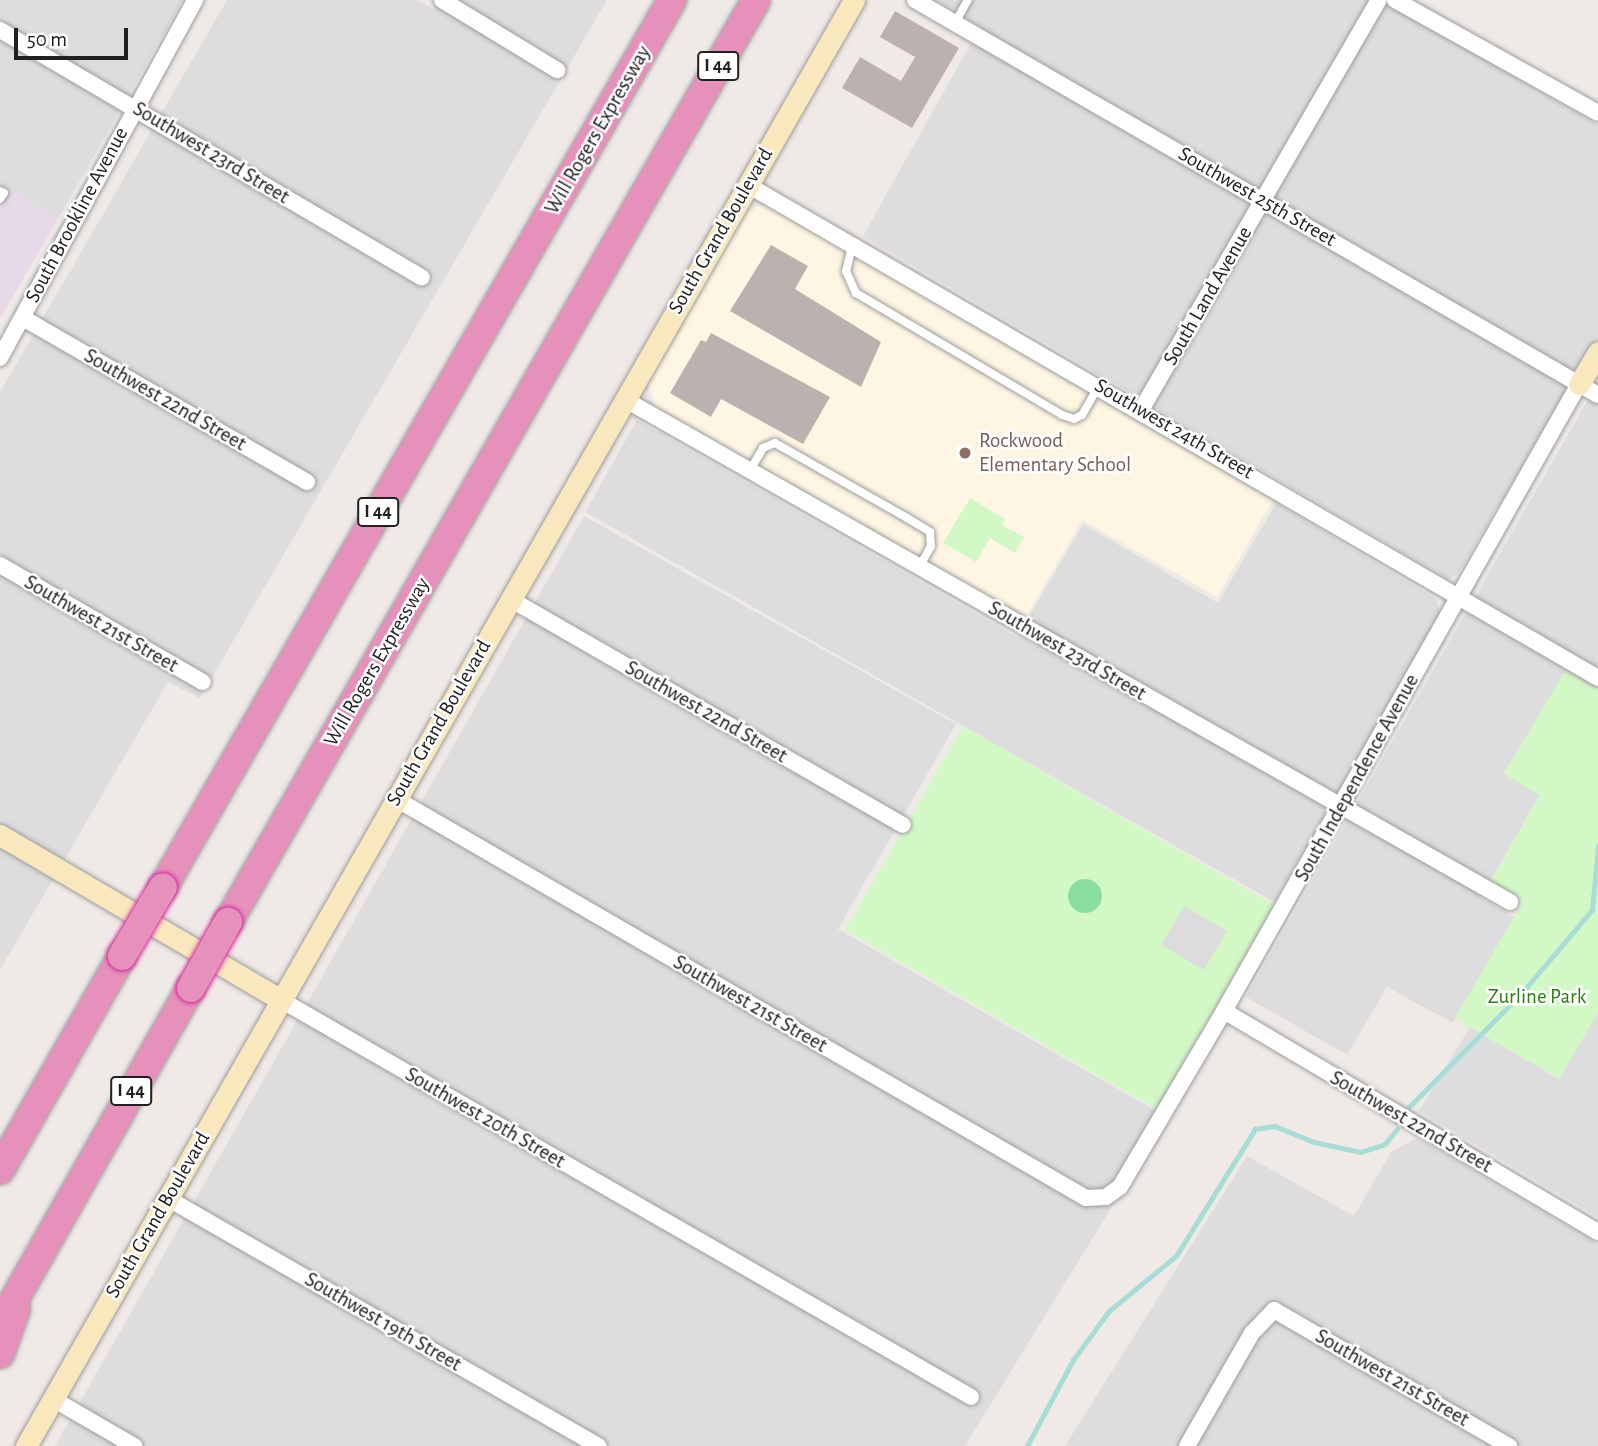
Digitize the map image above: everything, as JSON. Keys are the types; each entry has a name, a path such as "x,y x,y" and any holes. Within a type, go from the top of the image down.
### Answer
{"highway":[{"name":"Will Rogers Expressway","path":"0,1170 673,0"},
{"name":"Will Rogers Expressway","path":"0,1325 32,1263 756,0"},
{"path":"0,1354 32,1263"}],"street":[{"name":"South Brookline Avenue","path":"0,358 133,107 195,0"},
{"path":"442,0 557,70"},
{"name":"South Grand Boulevard","path":"26,1446 854,0"},
{"name":"Southwest 25th Street","path":"915,0 1598,395"},
{"name":"South Land Avenue","path":"1142,410 1379,0"},
{"path":"1395,0 1598,113"},
{"name":"Southwest 23rd Street","path":"0,30 422,278"},
{"name":"Southwest 24th Street","path":"748,185 1099,385 1598,678"},
{"name":"Southwest 22nd Street","path":"23,318 307,482"},
{"name":"South Independence Avenue","path":"1106,1197 1120,1187 1224,1011 1598,352"},
{"name":"Southwest 23rd Street","path":"624,399 1510,902"},
{"name":"Southwest 21st Street","path":"0,565 202,682"},
{"name":"Southwest 22nd Street","path":"510,599 903,825"},
{"name":"Southwest 21st Street","path":"396,799 1086,1198 1106,1197"},
{"name":"Southwest 20th Street","path":"0,835 971,1397"},
{"name":"Southwest 22nd Street","path":"1224,1011 1598,1232"},
{"name":"Southwest 19th Street","path":"167,1198 599,1446"},
{"name":"Southwest 21st Street","path":"1187,1446 1252,1334 1274,1310 1509,1446"},
{"path":"53,1399 134,1446"}],"lane":[{"path":"955,23 968,0"},
{"path":"0,191 4,193 0,199"},
{"path":"852,243 846,271 856,293 1062,415 1074,419 1082,415 1099,385"},
{"path":"750,470 763,448 775,443 907,518 930,532 930,546 919,568"}],"shaded area":[{"path":"0,0 183,0 58,219 0,184"},
{"path":"227,0 418,0 433,9 439,0 607,0 200,698 168,682 0,970 0,392"},
{"path":"936,0 1382,0 1598,125 1598,338 1458,574 1449,580 863,236 980,27"},
{"path":"0,184 58,219 0,319"},
{"name":"Rockwood Elementary School","path":"759,206 769,206 1273,500 1217,597 1082,520 1026,617 655,406 648,379 746,212"},
{"path":"1598,382 1598,686 1596,689 1565,672 1504,773 1540,794 1481,898 1514,917 1453,1023 1387,987 1347,1055 1246,997"},
{"path":"637,420 1017,637 1083,524 1218,603 1276,503 1435,598 1441,612 1274,902 585,512"},
{"path":"584,516 956,724 838,929 1167,1117 965,1446 55,1446"},
{"path":"1184,906 1227,931 1204,970 1161,945"},
{"path":"1598,1012 1598,1217 1419,1111 1470,1027 1559,1079"},
{"path":"1417,1138 1598,1244 1598,1446 1065,1446 1247,1156 1354,1216 1391,1152"}],"green space":[{"path":"970,498 1005,519 1002,525 1024,537 1015,553 990,538 976,562 943,543"},
{"name":"Zurline Park","path":"1565,671 1596,689 1598,686 1598,1012 1559,1079 1455,1018 1523,902 1490,883 1540,795 1504,774"},
{"path":"963,726 1274,905 1156,1109 845,930"},
{"path":"1085,879 1097,884 1102,896 1097,908 1085,913 1073,908 1068,896 1073,884"}],"building":[{"path":"895,11 959,48 912,128 842,88 860,57 901,81 915,57 880,37"},
{"path":"771,245 808,266 795,289 881,342 861,387 730,311"},
{"path":"711,333 830,397 803,444 721,399 711,417 670,393 701,340 706,342"}],"waterway":[{"path":"1408,1108 1519,996 1592,910 1598,846"},
{"path":"1027,1446 1073,1360 1109,1311 1176,1256 1255,1129 1275,1126 1314,1142 1361,1152 1385,1144 1397,1129"}],"place":[{"name":"Rockwood Elementary School","path":"965,453"}]}
